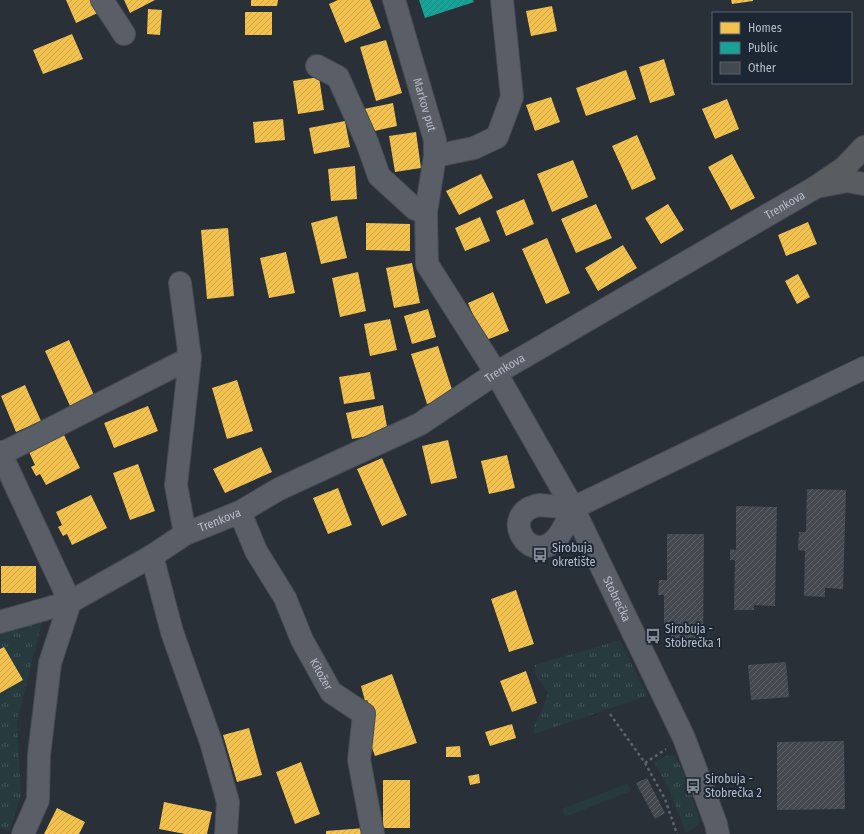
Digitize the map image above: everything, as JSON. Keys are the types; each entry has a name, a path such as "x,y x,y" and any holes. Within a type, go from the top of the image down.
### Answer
{"highway":[{"path":"816,186 844,168 864,147"},
{"path":"816,186 847,181 864,184"}],"street":[{"path":"102,0 124,34"},
{"name":"Markov put","path":"394,0 435,140 435,156 426,212 427,264 496,373"},
{"path":"435,156 474,148 497,137 512,97 502,0"},
{"path":"317,66 338,77 367,142 379,176 414,209 426,212"},
{"name":"Trenkova","path":"0,622 70,602 152,556 185,534 240,512 279,489 420,424 496,373 816,186"},
{"name":"Trenkova","path":"180,283 190,358 176,486 185,534"},
{"path":"23,834 38,800 39,755 50,663 70,602 10,496 0,453 190,358"},
{"path":"573,508 864,368"},
{"name":"Stobrečka","path":"496,373 573,508 684,738 715,833"},
{"name":"Kitožer","path":"240,512 256,551 285,598 302,640 331,692 364,714 359,760 373,834"},
{"path":"152,556 172,632 211,742 228,802 226,834"}],"path":[{"path":"610,714 645,763 665,799 677,834"},
{"path":"645,763 684,738"}],"green space":[{"path":"46,605 17,723 21,795 9,831 0,828 0,608"},
{"path":"620,640 647,696 534,734 534,725 548,694 536,675 535,665"},
{"path":"674,755 685,778 700,821 696,827 686,833 668,787 654,762 666,756"},
{"path":"628,783 631,791 565,817 562,809"}],"building: Homes":[{"path":"66,0 95,0 100,12 76,23"},
{"path":"124,0 155,0 130,13"},
{"path":"251,0 278,0 277,6 251,6"},
{"path":"338,0 370,0 381,28 345,43 329,4"},
{"path":"731,0 753,0 753,1 732,4"},
{"path":"552,6 557,31 531,36 526,11"},
{"path":"148,9 162,10 160,35 147,34"},
{"path":"245,12 272,12 272,35 245,35"},
{"path":"72,34 83,59 43,74 33,50"},
{"path":"386,40 402,93 376,101 360,47"},
{"path":"664,59 675,95 650,103 639,67"},
{"path":"626,70 636,99 586,116 576,88"},
{"path":"319,77 324,110 298,114 293,81"},
{"path":"551,97 560,122 535,131 526,105"},
{"path":"727,99 739,129 715,139 702,109"},
{"path":"393,103 397,126 370,132 364,109"},
{"path":"283,119 285,140 255,143 253,122"},
{"path":"345,121 350,147 314,154 309,128"},
{"path":"416,132 421,168 395,172 389,136"},
{"path":"637,135 656,179 632,190 612,146"},
{"path":"732,154 755,198 731,210 708,167"},
{"path":"573,160 588,197 552,212 537,174"},
{"path":"355,166 357,199 331,201 328,169"},
{"path":"481,174 493,198 459,215 446,191"},
{"path":"524,199 534,224 506,236 496,211"},
{"path":"596,204 612,238 576,253 561,219"},
{"path":"668,204 684,230 661,244 645,218"},
{"path":"337,216 347,258 321,264 311,223"},
{"path":"480,217 490,241 465,251 455,228"},
{"path":"808,222 817,244 786,256 778,235"},
{"path":"366,223 410,224 410,251 366,250"},
{"path":"228,228 234,296 207,299 201,230"},
{"path":"547,238 570,293 546,304 522,249"},
{"path":"623,245 637,268 598,291 585,268"},
{"path":"286,252 295,293 269,298 260,258"},
{"path":"412,263 420,303 394,308 386,268"},
{"path":"358,272 366,311 340,317 332,278"},
{"path":"798,274 810,297 797,304 785,281"},
{"path":"493,292 509,331 484,341 468,303"},
{"path":"428,309 436,337 412,344 404,316"},
{"path":"390,319 397,350 370,356 364,324"},
{"path":"69,340 94,395 70,406 45,351"},
{"path":"438,346 454,396 427,404 411,354"},
{"path":"370,372 375,399 344,404 339,377"},
{"path":"237,380 253,431 227,439 212,388"},
{"path":"25,385 41,421 16,432 1,396"},
{"path":"383,405 388,432 352,439 346,413"},
{"path":"148,406 158,431 114,448 104,423"},
{"path":"64,435 80,468 46,485 40,474 36,476 31,467 35,465 29,452"},
{"path":"448,440 457,478 431,484 422,446"},
{"path":"261,447 272,472 225,493 213,469"},
{"path":"507,455 515,488 489,494 481,461"},
{"path":"382,458 407,515 382,526 357,469"},
{"path":"138,464 155,511 130,520 113,473"},
{"path":"338,488 352,525 328,534 313,498"},
{"path":"91,495 107,528 72,545 67,534 63,536 58,527 62,525 56,512"},
{"path":"1,566 36,566 36,593 1,593"},
{"path":"516,590 534,644 509,652 491,599"},
{"path":"4,647 23,680 0,693 0,649"},
{"path":"526,671 537,703 512,712 500,681"},
{"path":"392,674 417,743 375,756 369,740 373,715 367,700 365,701 361,686"},
{"path":"512,724 516,738 490,746 485,732"},
{"path":"249,728 262,775 237,782 223,735"},
{"path":"460,746 461,757 446,757 446,747"},
{"path":"301,762 320,814 295,824 276,772"},
{"path":"479,774 480,783 470,785 468,776"},
{"path":"383,780 410,780 410,828 383,828"},
{"path":"164,802 212,812 207,834 185,834 159,829"},
{"path":"57,808 85,822 79,834 44,834"},
{"path":"365,828 366,834 326,834 326,831"}],"building: Public":[{"path":"419,0 473,0 474,2 425,18"}],"building: Other":[{"path":"807,489 846,490 843,589 825,588 825,597 804,596 805,551 798,550 799,532 806,532"},
{"path":"736,506 777,507 775,606 754,605 754,610 734,610 735,560 730,560 730,549 736,550"},
{"path":"667,534 704,534 703,642 671,642 671,628 664,628 664,595 658,595 659,580 667,580"},
{"path":"786,662 789,697 751,700 748,665"},
{"path":"844,741 845,809 777,810 777,742"},
{"path":"647,778 665,813 655,819 636,783"}],"place":[{"name":"Sirobuja okretište","path":"540,555"},
{"name":"Sirobuja - Stobrečka 1","path":"653,636"},
{"name":"Sirobuja - Stobrečka 2","path":"693,786"}]}
